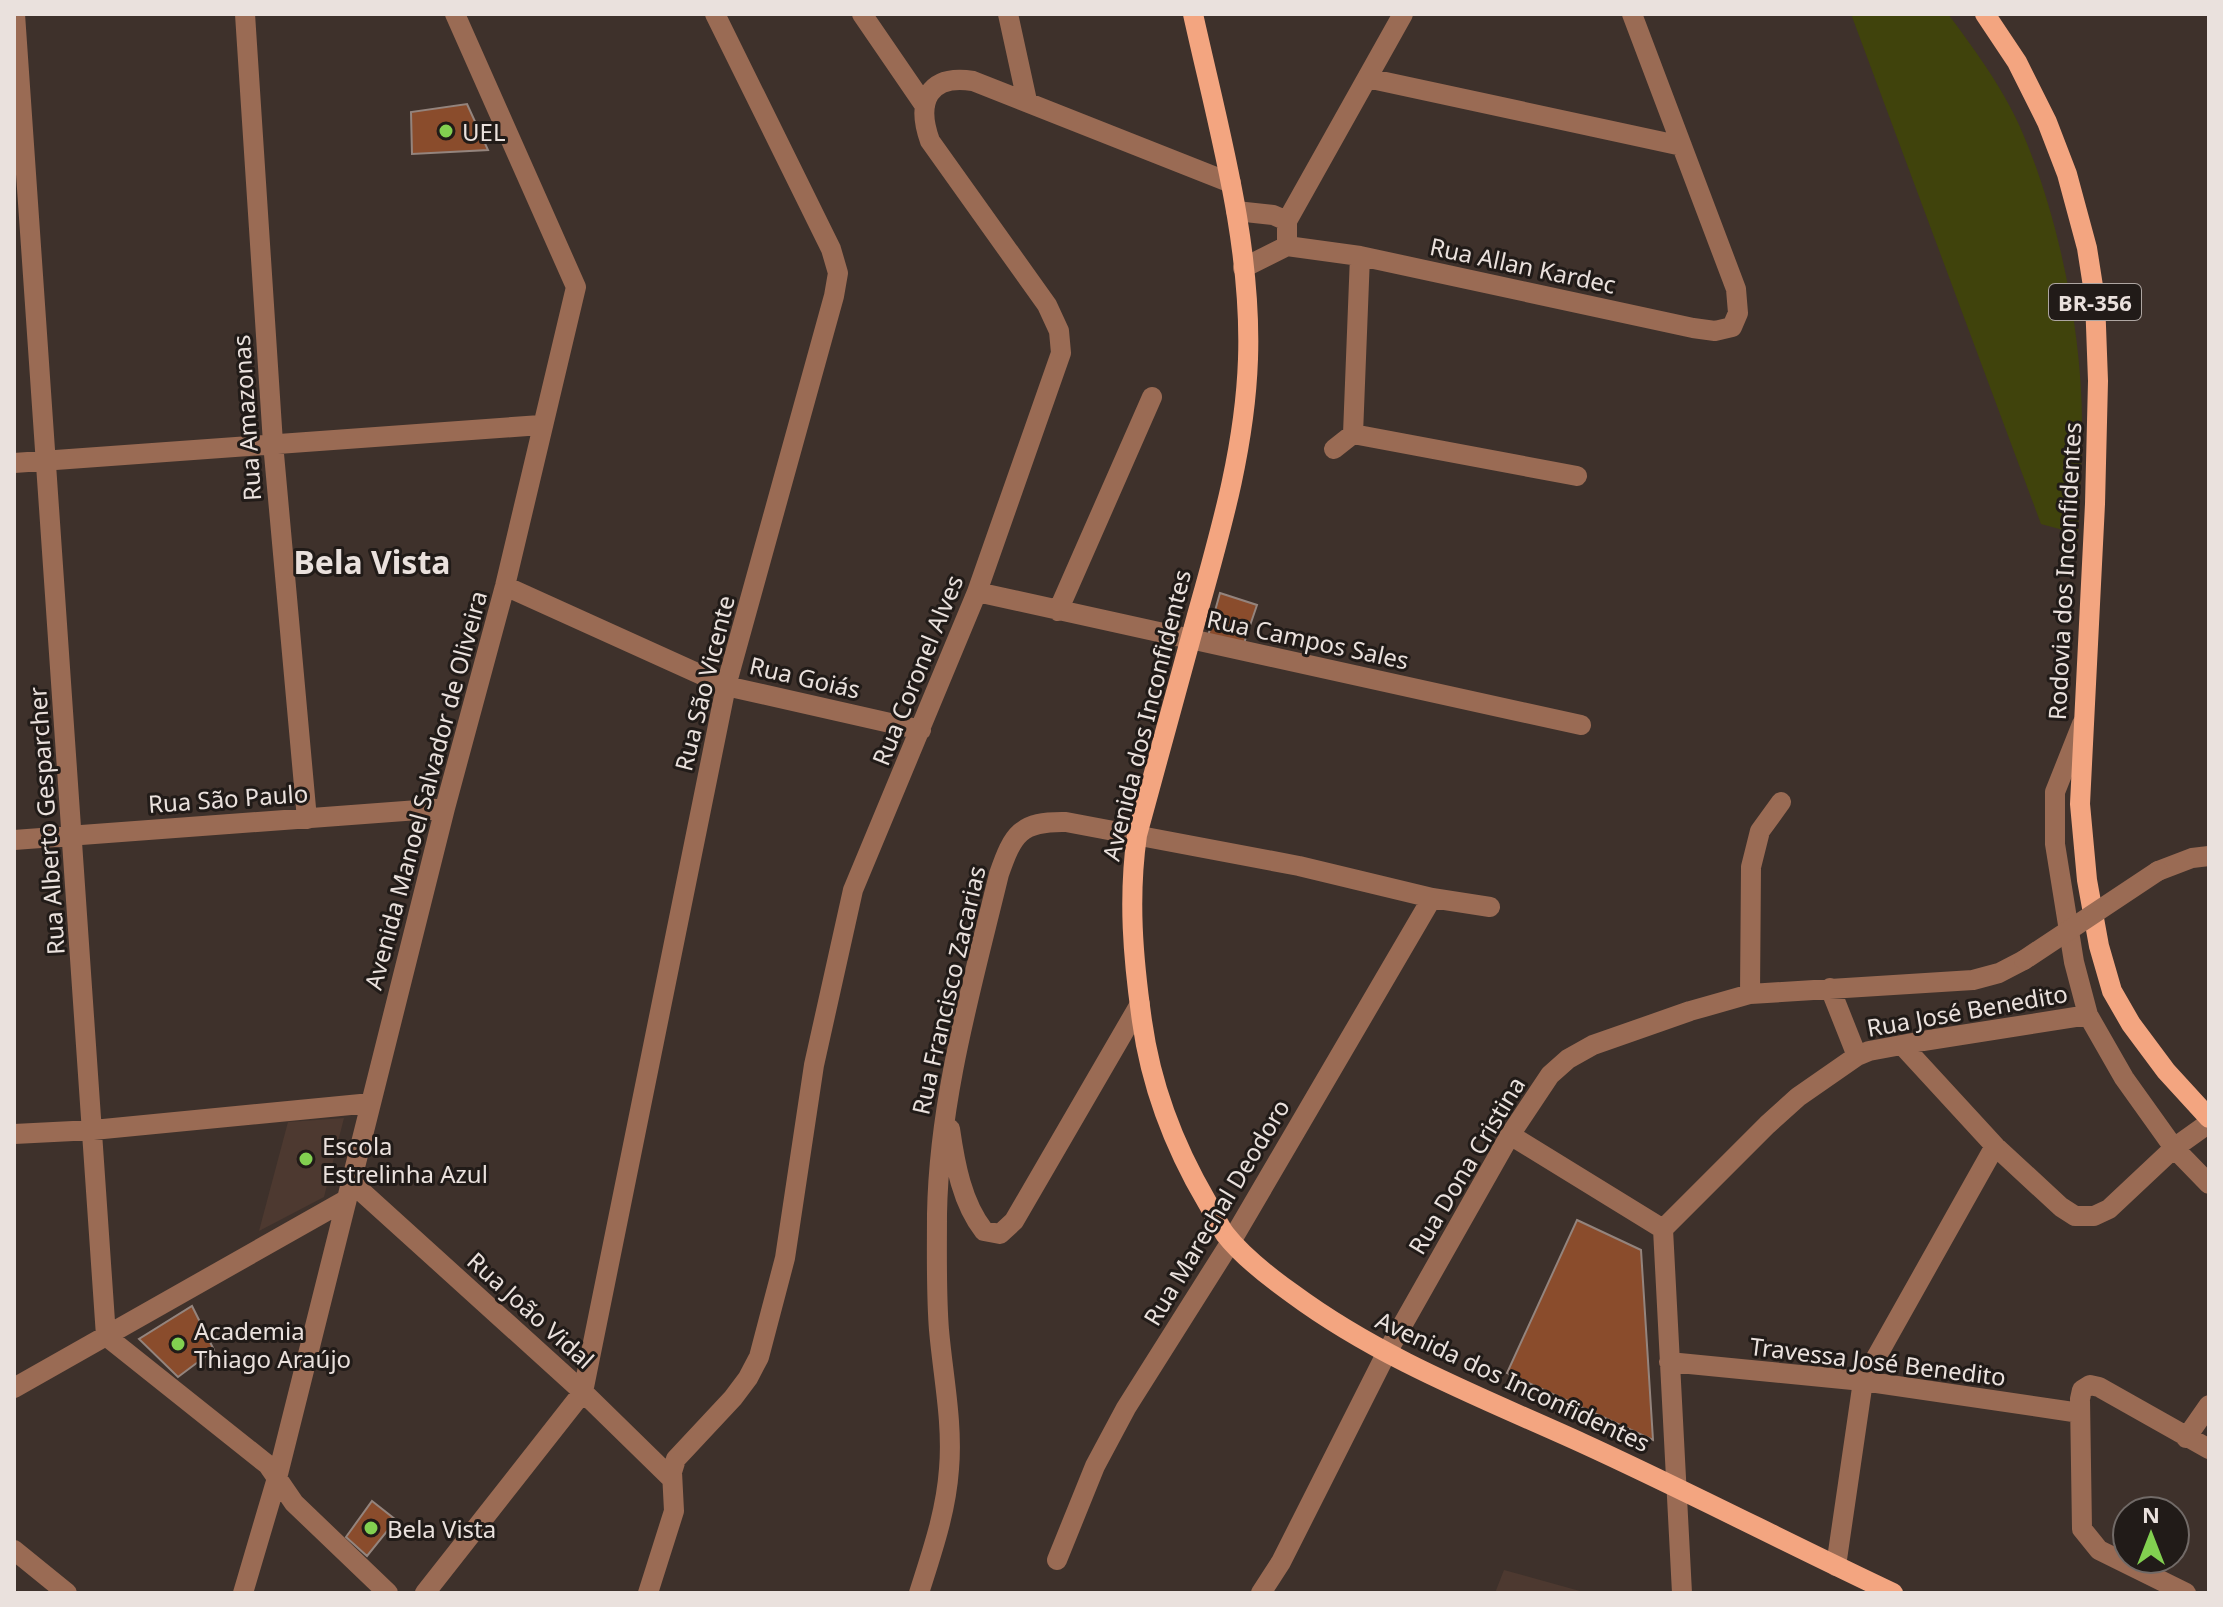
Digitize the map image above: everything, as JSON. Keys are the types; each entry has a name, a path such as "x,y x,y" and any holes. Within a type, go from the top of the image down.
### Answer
{"main road":[{"name":"Avenida dos Inconfidentes","path":"1193,14 1236,211 1247,302 1248,358 1244,420 1229,501 1137,835 1132,874 1131,912 1146,1048 1158,1095 1183,1160 1225,1234 1267,1275 1322,1315 1386,1354 1677,1486 1893,1593"},
{"name":"Rodovia dos Inconfidentes","path":"1985,14 2017,62 2047,122 2062,161 2087,248 2095,299 2098,381 2095,504 2080,804 2087,880 2112,991 2131,1024 2166,1071 2209,1120"}],"street":[{"name":"Rua Alberto Gesparcher","path":"15,14 106,1336"},
{"name":"Rua Amazonas","path":"245,14 273,443 307,819"},
{"name":"Avenida Manoel Salvador de Oliveira","path":"243,1593 277,1478 445,808 505,586 576,287 455,14"},
{"name":"Rua São Vicente","path":"583,1392 726,686 838,273 831,249 715,14"},
{"path":"862,14 925,106"},
{"path":"1008,14 1027,101"},
{"path":"1243,268 1287,246 1287,221 1403,14"},
{"path":"1632,14 1682,146"},
{"path":"925,106 932,89 944,81 957,78 973,81 1231,183"},
{"path":"1367,78 1682,146"},
{"name":"Rua Coronel Alves","path":"648,1593 674,1511 673,1465 680,1453 733,1398 759,1357 785,1258 814,1065 853,890 977,592 1059,362 1059,331 1047,305 930,141 924,117 925,106"},
{"name":"Rua Allan Kardec","path":"1287,246 1360,256 1715,331 1732,327 1738,313 1736,289 1682,146"},
{"path":"1236,211 1273,215 1287,221"},
{"path":"1353,434 1360,256"},
{"path":"1058,611 1152,397"},
{"path":"14,463 541,425"},
{"path":"1334,449 1353,434 1577,476"},
{"name":"Rua Goiás","path":"505,586 726,686 921,730"},
{"name":"Rua Campos Sales","path":"977,592 1581,725"},
{"path":"2082,724 2055,792 2055,844 2074,962 2088,1015 2124,1078 2174,1148 2209,1184"},
{"path":"1750,994 1751,867 1760,831 1781,802"},
{"name":"Rua São Paulo","path":"14,840 445,808"},
{"name":"Rua Francisco Zacarias","path":"919,1593 937,1536 950,1468 939,1326 937,1215 946,1106 999,874 1017,834 1045,821 1066,822 1299,866 1432,898 1490,907"},
{"name":"Rua Dona Cristina","path":"1261,1593 1281,1562 1386,1354 1510,1135 1550,1075 1578,1051 1690,1011 1750,994 1973,980 1999,973 2024,960 2158,871 2192,858 2209,856"},
{"name":"Rua Marechal Deodoro","path":"1057,1560 1095,1466 1126,1408 1232,1240 1432,898"},
{"path":"1830,988 1857,1056"},
{"path":"946,1106 958,1175 968,1204 984,1231 1000,1234 1014,1221 1140,1004"},
{"name":"Rua José Benedito","path":"1663,1229 1798,1097 1857,1056 1869,1051 2088,1015"},
{"path":"2101,1038 2131,1024"},
{"path":"1903,1046 1995,1146 2069,1214 2081,1217 2094,1216 2109,1209 2209,1120"},
{"path":"14,1134 93,1130 371,1103"},
{"path":"1510,1135 1663,1229 1682,1593"},
{"path":"1836,1566 1863,1381 1995,1146"},
{"path":"14,1388 349,1191"},
{"name":"Rua João Vidal","path":"349,1191 583,1392 672,1479"},
{"path":"106,1336 268,1465 294,1503 388,1593"},
{"name":"Travessa José Benedito","path":"1669,1362 2080,1406"},
{"path":"2186,1593 2099,1550 2082,1529 2080,1406 2083,1388 2090,1385 2099,1387 2209,1449"},
{"path":"425,1593 583,1392"},
{"path":"2186,1438 2209,1405"},
{"path":"14,1550 67,1593"}],"shaded area":[{"path":"1851,14 1948,14 1978,54 2020,127 2057,236 2073,316 2081,393 2078,534 2041,524"},
{"name":"Escola Estrelinha Azul","path":"344,1118 324,1197 259,1231 288,1122"},
{"path":"1504,1570 1587,1593 1495,1593"}],"building":[{"name":"UEL","path":"467,104 488,150 412,154 411,112"},
{"path":"1220,593 1257,605 1243,646 1208,636"},
{"path":"1577,1220 1641,1250 1653,1440 1507,1373"},
{"name":"Academia Thiago Araújo","path":"192,1306 214,1350 178,1377 139,1339"},
{"name":"Bela Vista","path":"372,1501 396,1520 367,1556 346,1537"}],"place":[{"name":"UEL","path":"446,131"},
{"name":"Escola Estrelinha Azul","path":"306,1159"},
{"name":"Academia Thiago Araújo","path":"178,1344"},
{"name":"Bela Vista","path":"371,1528"}],"district":[{"name":"Bela Vista","path":"372,561"}]}
